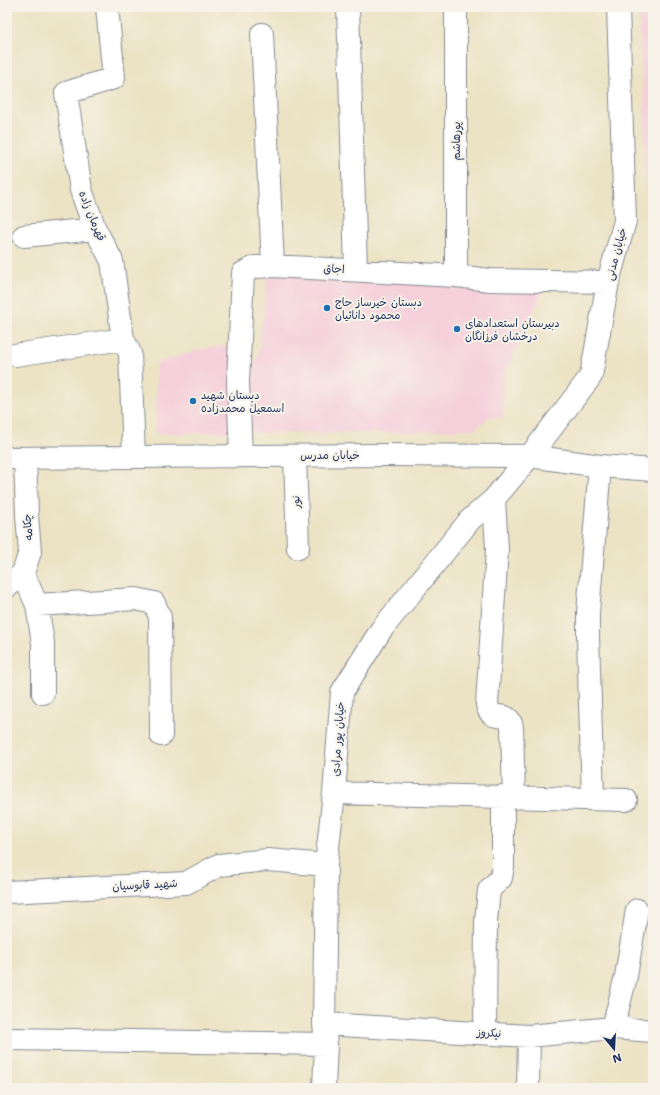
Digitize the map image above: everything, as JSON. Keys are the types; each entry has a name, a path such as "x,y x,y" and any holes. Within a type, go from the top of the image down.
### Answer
{"street":[{"name":"قهرمان زاده","path":"107,7 114,78 66,93 81,190 95,229 112,261 123,339 130,353 134,457"},
{"path":"348,7 356,270"},
{"name":"پورهاشم","path":"456,7 456,276"},
{"name":"خیابان مدنی","path":"530,456 591,376 608,282 625,222 618,7"},
{"path":"262,34 273,266"},
{"path":"24,236 95,229"},
{"name":"اجاق","path":"241,456 238,382 244,273 255,267 273,266 356,270 456,276 490,280 608,282"},
{"path":"14,355 123,339"},
{"name":"خیابان مدرس","path":"16,458 396,455 530,456 600,466 653,470"},
{"name":"نور","path":"295,456 298,548"},
{"name":"خیابان پور مرادی","path":"324,1088 326,865 334,793 342,692 381,630 470,520 494,499 530,456"},
{"name":"چکامه","path":"15,580 30,552 27,515 16,458"},
{"path":"593,799 588,613 600,466"},
{"path":"485,1033 486,921 489,890 501,878 503,866 512,727 510,721 505,716 493,715 488,710 487,704 497,549 494,499"},
{"path":"15,580 37,605 43,643 43,693"},
{"path":"37,605 136,599 154,603 160,617 161,734"},
{"path":"334,793 626,800"},
{"name":"شهید قابوسیان","path":"7,892 186,883 220,865 268,860 326,865"},
{"path":"613,1028 626,976 637,910"},
{"name":"نیکروز","path":"7,1039 485,1033 529,1036 613,1028 653,1031"},
{"path":"528,1088 529,1036"}],"shaded area":[{"path":"638,7 653,7 653,238 647,235 644,104"},
{"path":"269,257 549,277 502,380 503,419 490,417 474,429 381,433 254,433 248,426 248,383 260,347"},
{"name":"دبستان شهید اسمعیل محمدزاده","path":"242,344 230,432 156,434 156,364 201,349"}],"place":[{"name":"دبستان خیرساز حاج محمود دانائیان","path":"327,308"},
{"name":"دبیرستان استعدادهای درخشان فرزانگان","path":"457,329"},
{"name":"دبستان شهید اسمعیل محمدزاده","path":"193,401"}]}
